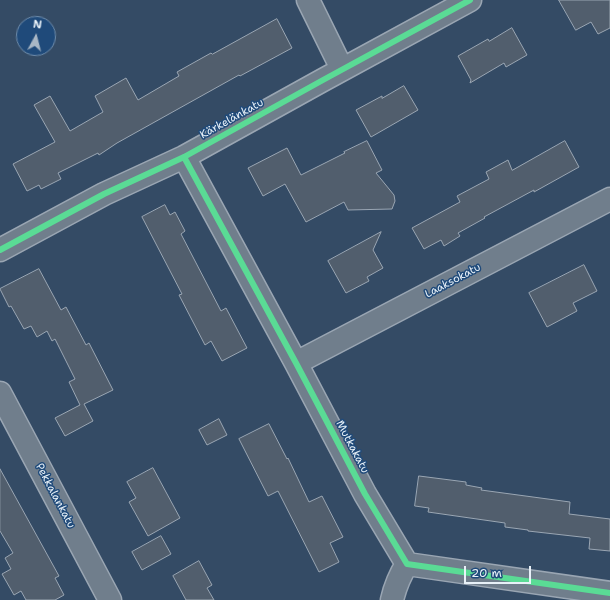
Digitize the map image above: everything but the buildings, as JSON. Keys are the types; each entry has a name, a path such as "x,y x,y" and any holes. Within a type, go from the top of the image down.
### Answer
{"street":[{"path":"308,0 342,70"},
{"name":"Kärkelänkatu","path":"0,250 104,194 184,157 470,0"},
{"name":"Mutkakatu","path":"184,157 365,494 407,564"},
{"name":"Laaksokatu","path":"296,363 610,199"},
{"name":"Pekkalankatu","path":"0,393 110,600"},
{"path":"392,600 397,582 407,564 610,593"}],"cycle path":[{"path":"0,250 104,194 184,157 470,0"},
{"path":"184,157 365,494 407,564 610,593"}]}
